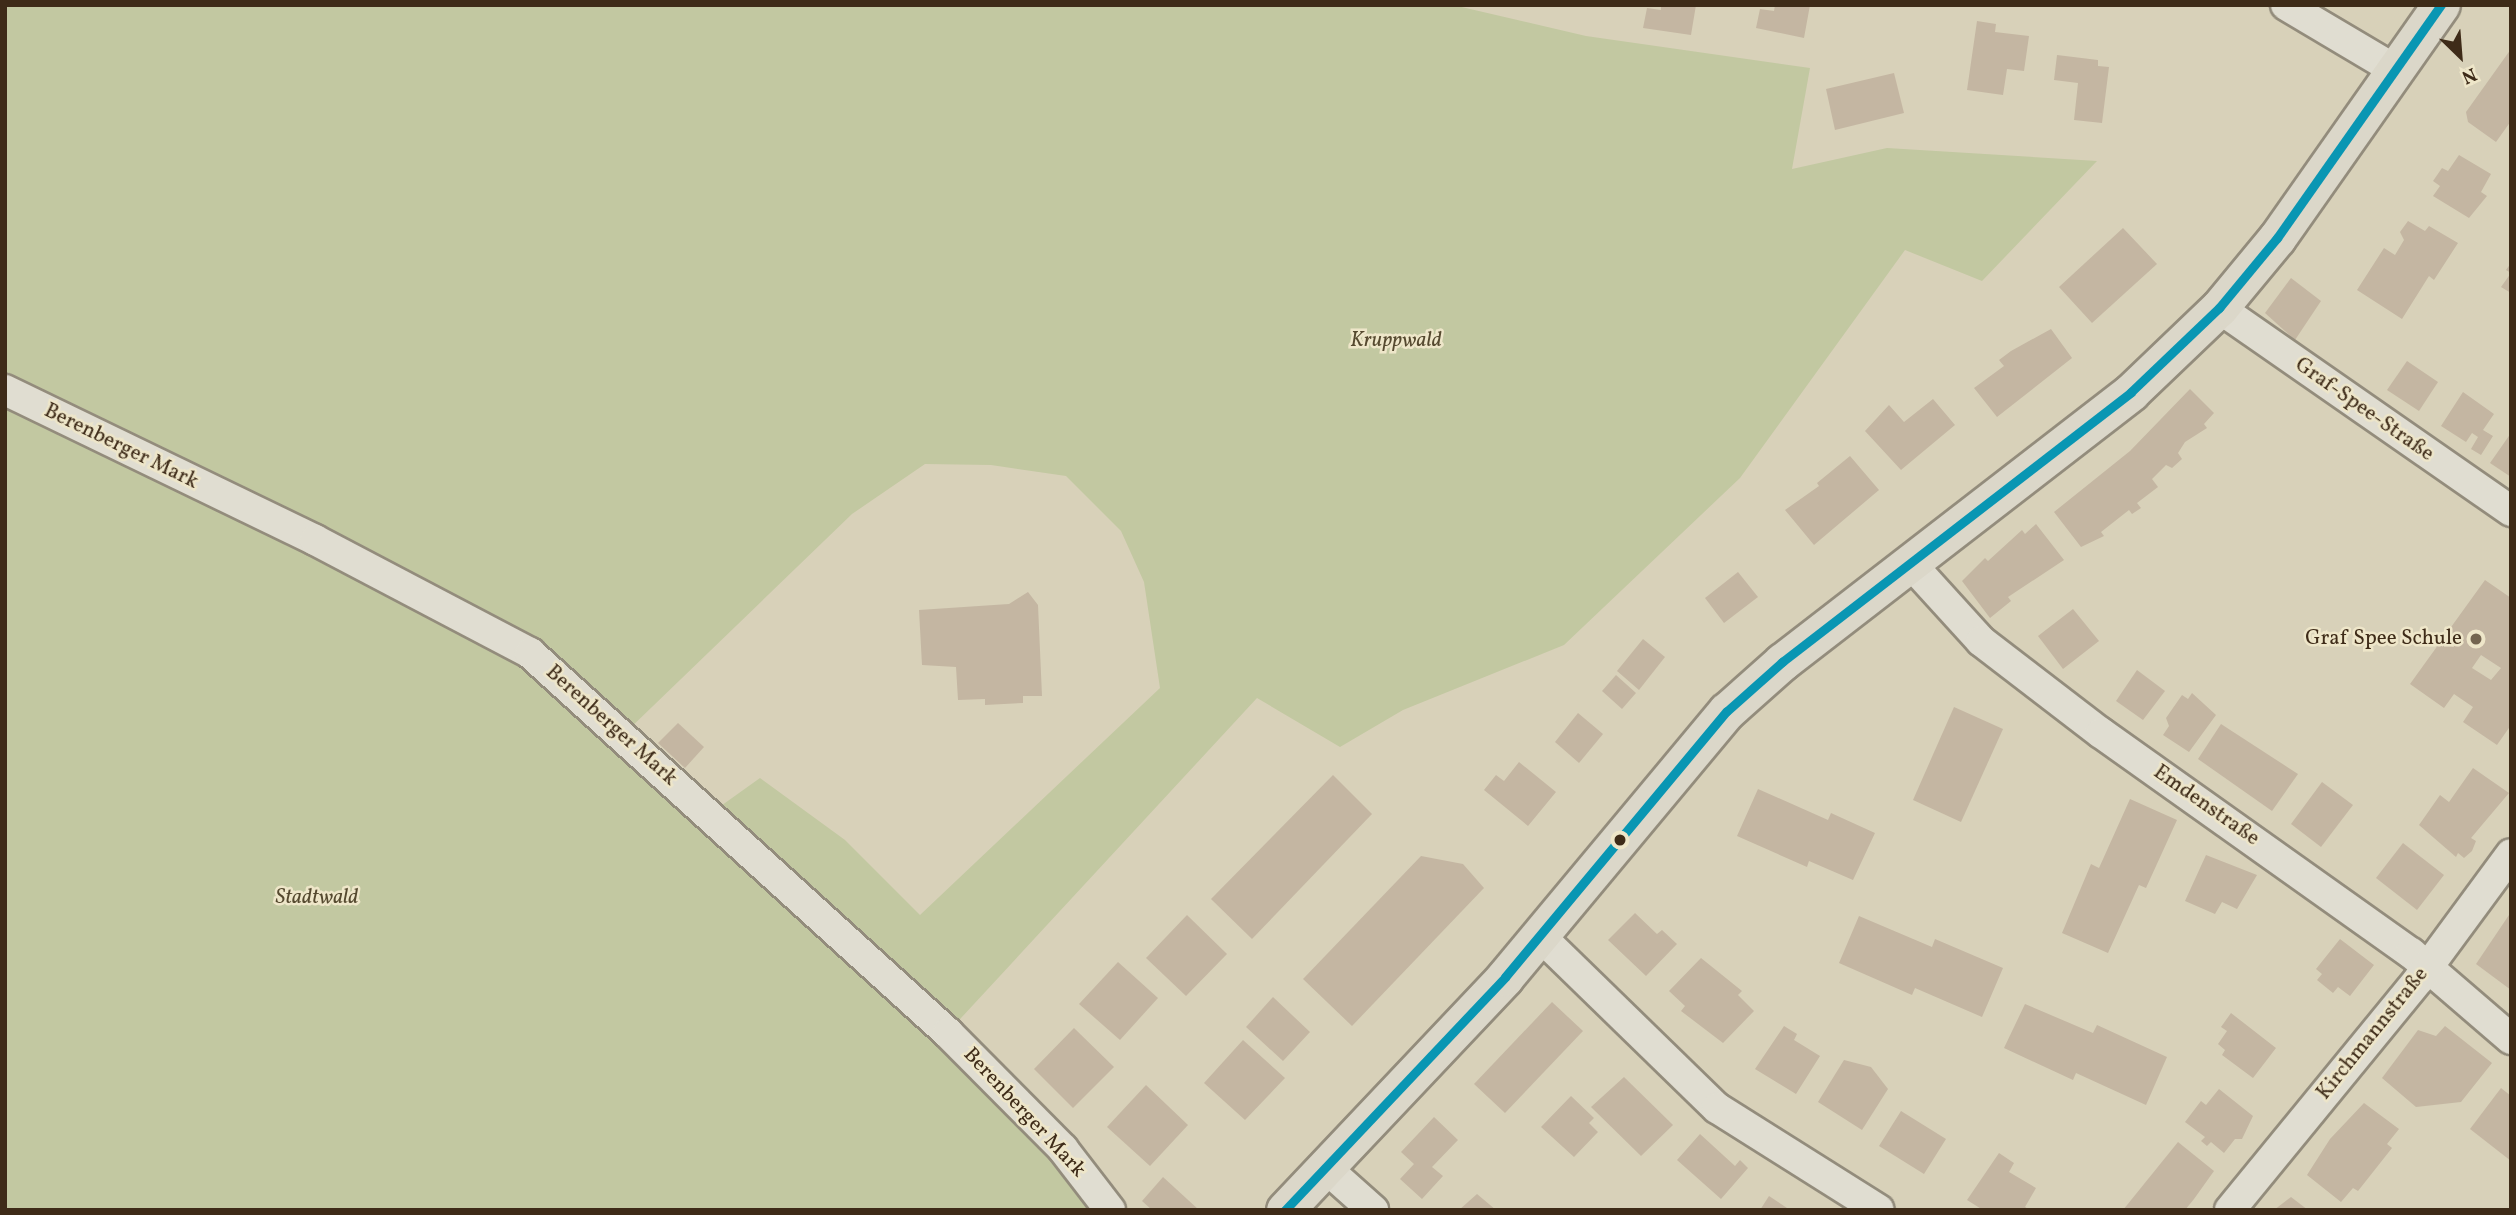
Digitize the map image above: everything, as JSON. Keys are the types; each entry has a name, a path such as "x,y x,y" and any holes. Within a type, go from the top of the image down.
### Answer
{"main road":[{"path":"1285,1210 1327,1168 1540,936 1727,710 1782,662 2131,393 2219,308 2277,238 2441,5"}],"street":[{"path":"2286,5 2395,69"},
{"name":"Graf-Spee-Straße","path":"2219,308 2511,511"},
{"name":"Berenberger Mark","path":"5,390 315,540 530,653 948,1033 1063,1149 1110,1210"},
{"name":"Emdenstraße","path":"1912,564 1981,641 2028,678 2428,966 2511,1039"},
{"name":"Kirchmannstraße","path":"2230,1210 2428,966 2511,854"},
{"path":"1540,936 1717,1108 1879,1210"},
{"path":"1327,1168 1373,1210"}],"green space":[{"name":"Kruppwald","path":"5,5 1453,5 1586,36 1810,68 1792,169 1887,148 2097,161 1982,281 1905,250 1740,478 1564,645 1403,710 1340,747 1257,698 949,1031 711,813 760,778 845,840 920,915 1160,688 1144,582 1121,531 1066,476 991,465 925,464 852,514 625,733 534,649 5,386"},
{"name":"Stadtwald","path":"5,389 491,639 947,1035 1096,1210 5,1210"}],"building":[{"path":"1661,5 1696,5 1691,35 1643,28 1647,8 1661,10"},
{"path":"1775,5 1810,5 1804,38 1756,28 1760,9 1774,11"},
{"path":"1977,21 1996,24 1995,32 2029,36 2024,71 2007,69 2003,95 1967,90"},
{"path":"2511,49 2511,121 2496,142 2468,122 2466,112"},
{"path":"2057,55 2098,60 2098,66 2109,67 2102,123 2074,120 2078,83 2054,80"},
{"path":"1894,73 1904,113 1835,130 1826,89"},
{"path":"2459,155 2491,174 2481,192 2487,196 2469,218 2433,196 2440,186 2433,181 2442,168 2448,171"},
{"path":"2408,221 2425,231 2429,226 2458,243 2434,280 2429,276 2402,319 2357,290 2384,248 2395,255 2404,240 2400,232"},
{"path":"2123,228 2157,264 2092,323 2059,287"},
{"path":"2511,273 2511,293 2501,287"},
{"path":"2291,278 2321,301 2295,340 2265,313"},
{"path":"2051,329 2072,358 1997,417 1974,388 2004,366 1999,360"},
{"path":"2407,361 2438,382 2419,411 2387,390"},
{"path":"2190,389 2214,413 2204,424 2207,428 2185,442 2178,453 2182,459 2172,468 2166,465 2152,479 2158,487 2137,503 2141,508 2132,514 2129,510 2101,532 2104,536 2081,547 2054,512 2130,451"},
{"path":"2463,392 2494,414 2483,430 2493,436 2481,455 2471,449 2478,437 2472,433 2466,442 2441,426"},
{"path":"1933,399 1955,425 1901,470 1865,431 1889,405 1904,422"},
{"path":"2511,433 2511,477 2490,463"},
{"path":"1850,456 1879,490 1814,545 1785,510 1819,486 1817,483"},
{"path":"2036,524 2064,560 2008,597 2011,601 1990,618 1962,581 1985,558 1988,561 2022,530 2025,534"},
{"path":"1738,572 1758,597 1724,623 1705,598"},
{"name":"Graf Spee Schule","path":"2485,580 2511,598 2511,725 2497,745 2463,722 2473,707 2454,694 2444,708 2410,684","holes":["2481,655 2501,668 2491,680 2472,668"]},
{"path":"1028,592 1038,605 1042,696 1023,696 1023,703 985,705 985,699 958,700 956,667 922,665 919,610 1009,604"},
{"path":"2073,609 2099,641 2063,669 2038,636"},
{"path":"1643,639 1665,657 1639,690 1617,671"},
{"path":"2137,670 2165,691 2143,720 2116,701"},
{"path":"1616,675 1636,693 1622,709 1602,691"},
{"path":"2192,693 2216,715 2189,752 2163,735 2169,726 2166,718 2182,695 2188,699"},
{"path":"1954,707 2003,729 1961,822 1913,800"},
{"path":"1578,713 1603,734 1579,763 1555,742"},
{"path":"678,723 704,747 685,768 658,743"},
{"path":"2221,724 2298,774 2272,811 2198,759"},
{"path":"1519,762 1556,792 1528,826 1484,790 1496,775 1504,781"},
{"path":"2473,768 2509,793 2471,838 2476,841 2472,851 2464,858 2458,853 2456,857 2419,825 2440,795 2449,802"},
{"path":"1333,775 1372,814 1252,939 1211,899"},
{"path":"2322,782 2353,805 2321,847 2291,824"},
{"path":"1758,789 1828,820 1831,813 1875,833 1853,880 1809,861 1807,867 1737,836"},
{"path":"2130,799 2177,820 2146,888 2139,885 2108,953 2062,933 2091,864 2099,868"},
{"path":"2403,843 2444,875 2417,910 2376,878"},
{"path":"2206,855 2257,875 2237,909 2222,902 2215,914 2185,901"},
{"path":"1421,856 1463,864 1484,888 1352,1026 1303,979"},
{"path":"2511,912 2511,990 2476,964"},
{"path":"1635,913 1657,934 1662,930 1677,944 1646,976 1608,940"},
{"path":"1187,915 1227,954 1186,996 1146,958"},
{"path":"1859,916 1932,947 1935,939 2003,968 1982,1017 1915,988 1912,995 1839,963"},
{"path":"2340,939 2374,965 2350,996 2338,987 2333,993 2317,980 2322,974 2316,969"},
{"path":"1701,958 1742,991 1738,995 1754,1011 1723,1043 1681,1011 1685,1006 1669,991"},
{"path":"1118,962 1158,998 1120,1040 1079,1004"},
{"path":"1273,997 1310,1032 1283,1061 1246,1027"},
{"path":"1552,1002 1583,1031 1505,1113 1474,1084"},
{"path":"2025,1004 2093,1033 2097,1025 2167,1057 2146,1105 2076,1073 2073,1080 2004,1048"},
{"path":"2231,1013 2276,1048 2253,1078 2222,1055 2225,1050 2218,1044 2227,1031 2221,1027"},
{"path":"1784,1026 1797,1034 1794,1040 1820,1056 1796,1094 1755,1069"},
{"path":"2445,1026 2492,1063 2461,1102 2416,1107 2382,1078 2418,1030 2436,1036"},
{"path":"1074,1028 1114,1067 1073,1108 1034,1069"},
{"path":"1243,1040 1285,1078 1245,1120 1204,1083"},
{"path":"1844,1060 1871,1067 1888,1089 1862,1130 1818,1102"},
{"path":"1624,1077 1673,1125 1641,1156 1591,1107"},
{"path":"1146,1085 1188,1125 1150,1166 1107,1127"},
{"path":"2501,1088 2511,1096 2511,1161 2470,1129"},
{"path":"2219,1089 2253,1116 2242,1139 2235,1139 2224,1153 2211,1142 2207,1146 2201,1141 2205,1137 2185,1122 2201,1101 2206,1105"},
{"path":"1571,1096 1594,1118 1589,1123 1598,1132 1574,1157 1541,1127"},
{"path":"2364,1103 2399,1129 2387,1144 2392,1148 2358,1191 2353,1188 2341,1202 2307,1175 2330,1139"},
{"path":"1901,1111 1946,1139 1924,1174 1879,1146"},
{"path":"1434,1117 1458,1140 1432,1167 1443,1176 1422,1199 1400,1179 1414,1164 1401,1152"},
{"path":"1700,1134 1735,1166 1740,1160 1748,1168 1721,1199 1677,1160"},
{"path":"2178,1142 2214,1171 2194,1199 2185,1210 2123,1210"},
{"path":"1999,1153 2014,1163 2009,1172 2036,1188 2025,1207 2030,1210 1983,1210 1967,1200"},
{"path":"1163,1177 1199,1210 1152,1210 1142,1201"},
{"path":"1477,1194 1496,1210 1459,1210"},
{"path":"1769,1196 1790,1210 1760,1210"},
{"path":"2291,1197 2308,1210 2274,1210"}],"transit line":[{"path":"1285,1210 1505,977 1727,711 1782,662 2131,392 2219,308 2277,238 2441,5"}],"place":[{"name":"Graf Spee Schule","path":"2476,639"}]}
